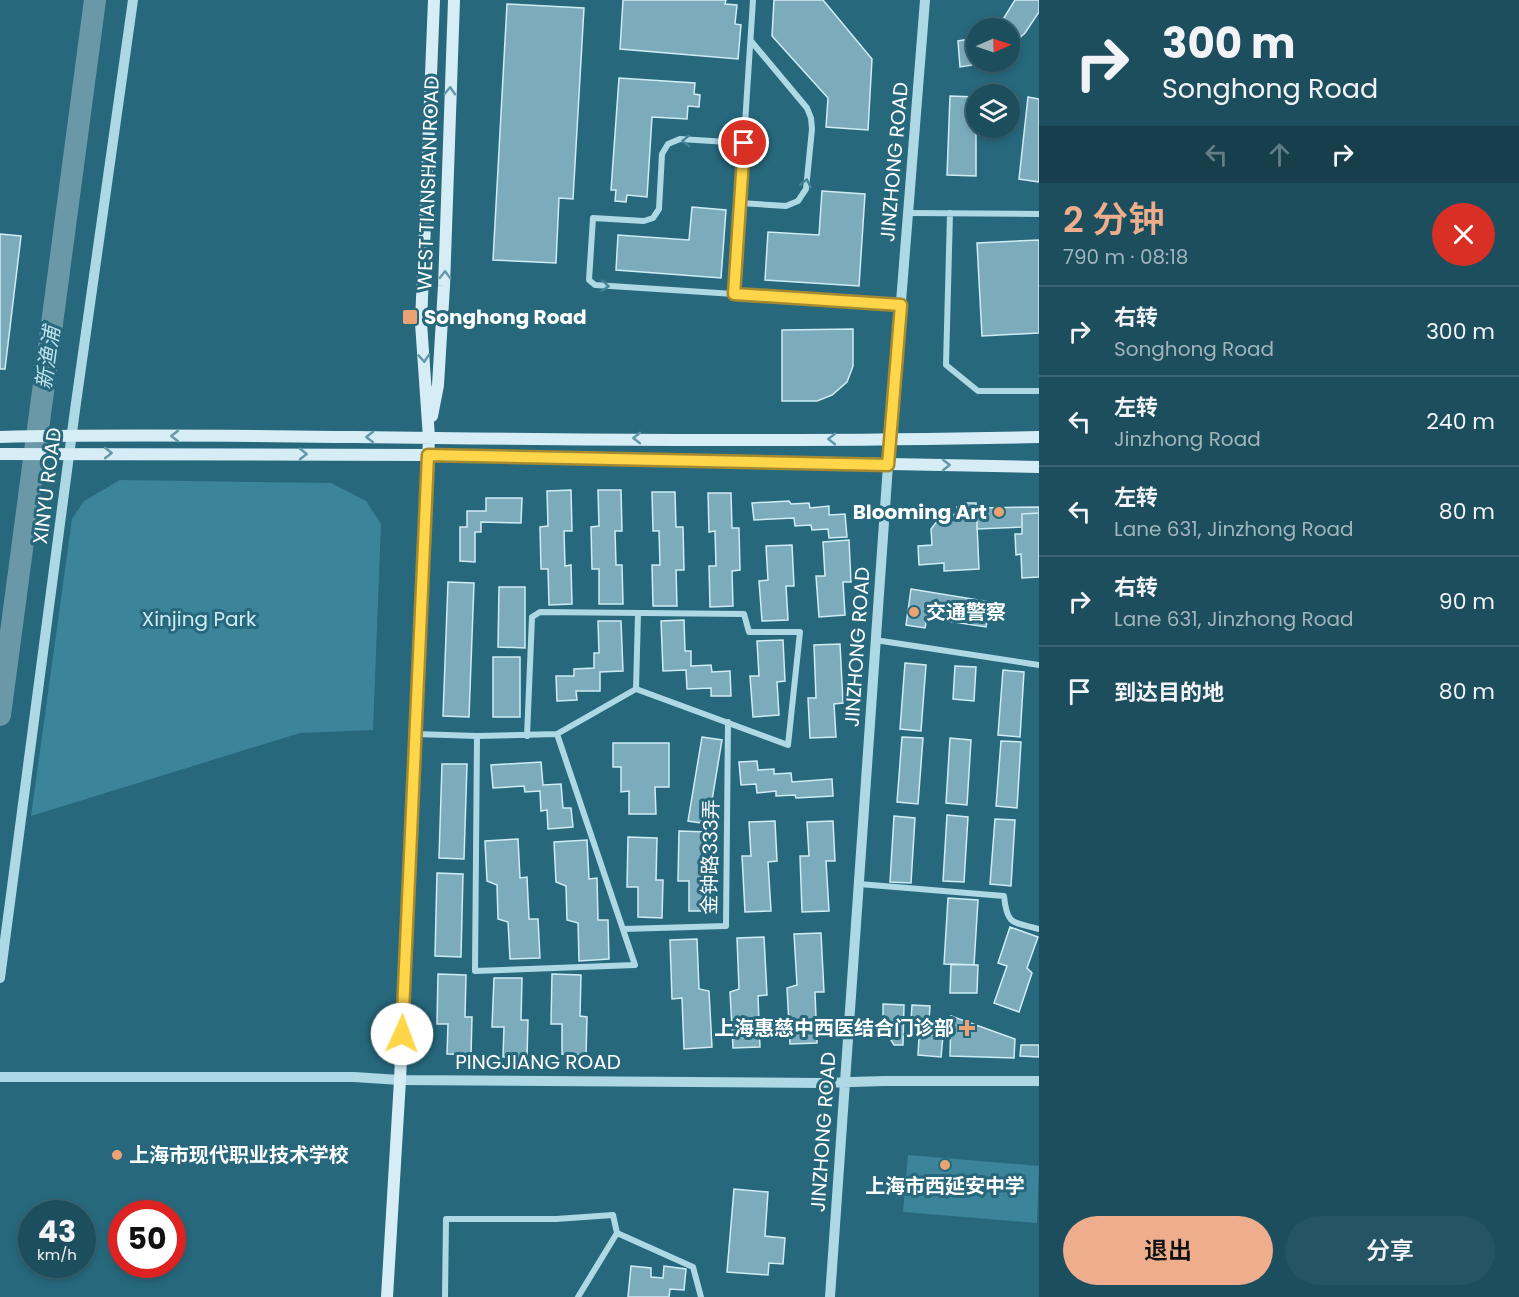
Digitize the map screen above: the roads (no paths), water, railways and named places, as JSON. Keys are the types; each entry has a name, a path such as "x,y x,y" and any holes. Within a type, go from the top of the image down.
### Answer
{"main road":[{"name":"WEST TIANSHAN ROAD","path":"429,438 422,322 434,0"},
{"name":"WEST TIANSHAN ROAD","path":"387,1297 400,1080 428,455 438,385 444,286 454,0"},
{"path":"0,437 52,435 890,439 1039,437"},
{"path":"0,454 428,455 1039,467"}],"street":[{"name":"XINYU ROAD","path":"0,978 72,436 134,0"},
{"path":"734,294 753,0"},
{"name":"JINZHONG ROAD","path":"830,1297 875,640 925,0"},
{"path":"740,203 786,206 798,201 806,189 812,129 807,108 751,41"},
{"path":"744,143 680,140 668,144 662,154 659,208 654,218 644,221 593,218 589,280 595,285 901,305"},
{"path":"908,213 1039,214"},
{"path":"950,213 946,365 978,391 1039,391"},
{"path":"415,734 477,736 527,736 557,734 636,689 788,745 800,632 749,632 744,614 540,612 532,617 527,736"},
{"path":"636,689 638,613"},
{"path":"875,640 1039,664"},
{"name":"金钟路333弄","path":"623,929 726,926 728,722"},
{"path":"477,736 475,971 635,965 557,734"},
{"path":"859,884 1004,896 1006,914 1013,922 1039,929"},
{"name":"PINGJIANG ROAD","path":"0,1077 1039,1081"},
{"path":"445,1297 446,1219 556,1220 613,1215 617,1233 578,1297"},
{"path":"617,1233 693,1267 701,1297"}],"waterway":[{"name":"新渔浦","path":"0,715 95,0"}],"place":[{"name":"Songhong Road","path":"410,317"},
{"name":"Blooming Art","path":"999,512"},
{"name":"交通警察","path":"914,612"},
{"name":"上海惠慈中西医结合门诊部","path":"967,1028"},
{"name":"上海市现代职业技术学校","path":"117,1155"},
{"name":"上海市西延安中学","path":"945,1165"}],"park label":[{"name":"Xinjing Park","path":"199,619"}]}
